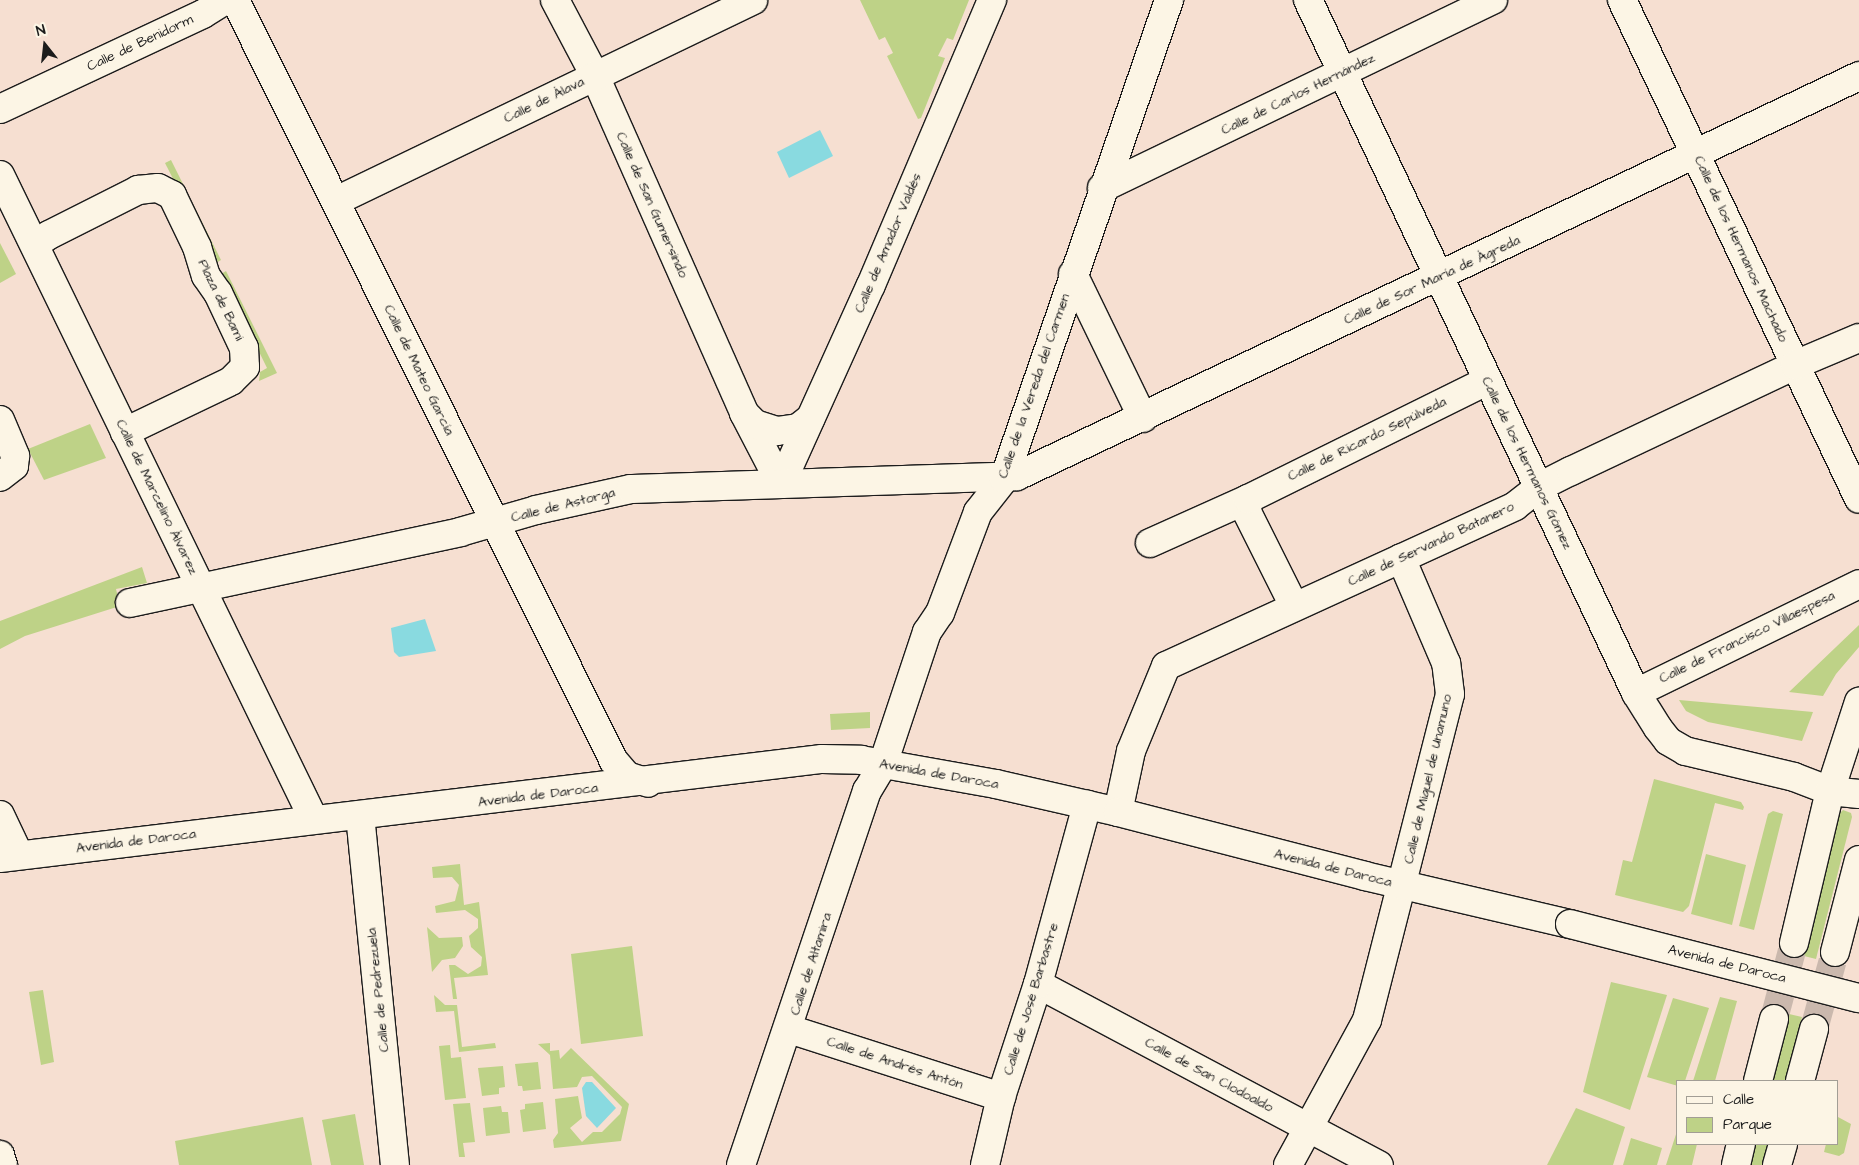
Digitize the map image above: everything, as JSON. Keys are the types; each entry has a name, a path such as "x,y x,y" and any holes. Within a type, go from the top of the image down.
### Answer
{"street":[{"name":"Calle de Benidorm","path":"0,109 203,14 225,0"},
{"name":"Calle de Mateo García","path":"235,0 604,739 621,771 648,782"},
{"name":"Calle de San Gumersindo","path":"555,0 595,76 744,413 781,484"},
{"name":"Calle de Álava","path":"336,201 753,0"},
{"name":"Calle de Amador Valdés","path":"781,484 992,0"},
{"name":"Calle de la Vereda del Carmen","path":"883,764 927,632 940,613 978,512 1004,479 1102,188 1169,0"},
{"name":"Calle de los Hermanos Gómez","path":"1308,0 1636,692 1663,735 1685,751 1794,777 1830,791 1859,794"},
{"name":"Calle de Carlos Hernández","path":"1102,188 1493,0"},
{"name":"Calle de los Hermanos Machado","path":"1622,0 1859,499"},
{"name":"Calle de Sor María de Ágreda","path":"1004,479 1040,468 1859,76"},
{"name":"Calle de Marcelino Álvarez","path":"0,175 313,818"},
{"name":"Plaza de Bami","path":"35,245 49,235 138,190 158,188 172,195 197,247 206,276 218,293 244,348 245,367 231,381 125,432"},
{"path":"1073,274 1143,418"},
{"name":"Calle de Servando Batanero","path":"1118,812 1131,751 1166,666 1515,506 1538,487 1795,364 1859,338"},
{"name":"Calle de Ricardo Sepúlveda","path":"1150,544 1248,499 1488,380"},
{"path":"744,413 755,424 777,431 798,428 811,418"},
{"path":"0,420 15,456 14,466 0,477"},
{"name":"Calle de Astorga","path":"130,603 495,523 536,510 631,489 1004,479"},
{"path":"1248,499 1247,512 1294,606"},
{"name":"Calle de Miguel de Unamuno","path":"1288,1165 1367,1020 1402,885 1450,683 1446,663 1401,558"},
{"name":"Calle de Francisco Villaespesa","path":"1636,692 1859,584"},
{"path":"1794,942 1830,791 1859,702"},
{"name":"Calle de Mateo García","path":"583,789 603,770 606,751 604,739"},
{"name":"Avenida de Daroca","path":"10,856 313,818 360,815 648,782 822,759 861,760 1118,812 1402,885 1570,924 1859,998"},
{"name":"Calle de Altamira","path":"741,1165 789,1029 867,791 883,764"},
{"name":"Calle de José Barbastre","path":"984,1165 1001,1097 1038,984 1087,805"},
{"path":"0,815 10,856"},
{"name":"Calle de Pedrezuela","path":"360,815 395,1165"},
{"path":"1835,952 1859,860"},
{"name":"Calle de San Clodoaldo","path":"1038,984 1380,1165"},
{"path":"1758,1080 1774,1019"},
{"name":"Calle de Andrés Antón","path":"789,1029 1001,1097"},
{"path":"1800,1080 1814,1030"},
{"path":"1736,1165 1741,1145"},
{"path":"1777,1165 1783,1145"},
{"path":"0,1156 3,1165"}],"green space":[{"path":"860,0 969,0 953,40 947,38 938,56 945,58 921,118 918,119 887,56 893,53 885,37 879,40"},
{"path":"171,160 221,260 216,263 165,163"},
{"path":"0,243 16,274 0,283"},
{"path":"226,271 277,373 259,381 260,372 267,368 221,274"},
{"path":"90,424 106,458 44,480 28,449"},
{"path":"142,567 147,583 116,589 120,606 25,636 0,649 0,621"},
{"path":"1859,625 1859,647 1836,674 1823,696 1789,692"},
{"path":"1679,700 1813,712 1802,741 1708,722 1686,711"},
{"path":"870,712 870,728 831,730 830,714"},
{"path":"1654,779 1741,802 1744,807 1743,810 1715,803 1689,906 1683,912 1615,895 1623,860 1632,862"},
{"path":"1843,810 1851,813 1852,817 1816,959 1804,956 1839,814"},
{"path":"1773,811 1783,814 1754,930 1739,926 1768,814"},
{"path":"1706,854 1746,865 1732,925 1691,914"},
{"path":"460,864 464,905 479,902 488,975 454,978 457,999 453,999 449,965 455,965 468,974 481,966 482,957 471,947 469,936 478,928 478,919 465,910 436,913 435,906 455,901 459,885 452,877 433,878 432,867"},
{"path":"427,927 439,938 462,937 463,946 455,958 442,960 432,972"},
{"path":"632,946 643,1036 581,1044 571,954"},
{"path":"1611,982 1667,995 1630,1110 1583,1092"},
{"path":"43,990 54,1062 41,1065 29,992"},
{"path":"434,995 445,1005 457,1005 462,1047 495,1043 496,1048 459,1052 454,1011 436,1012"},
{"path":"1720,997 1737,1001 1715,1080 1693,1080"},
{"path":"1673,998 1709,1008 1685,1080 1676,1080 1676,1085 1647,1077"},
{"path":"1789,1014 1802,1017 1785,1080 1772,1080"},
{"path":"550,1043 550,1051 559,1050 560,1059 571,1048 629,1104 621,1141 554,1148 553,1140 558,1133 555,1099 578,1096 582,1118 570,1128 582,1142 593,1132 602,1132 620,1114 622,1107 592,1076 582,1077 577,1087 553,1089 550,1055 538,1044"},
{"path":"450,1045 451,1058 461,1057 466,1098 445,1100 439,1046"},
{"path":"538,1062 541,1089 523,1091 522,1086 518,1086 515,1064"},
{"path":"503,1066 505,1087 499,1088 499,1094 482,1096 478,1068"},
{"path":"543,1102 546,1129 523,1132 520,1110 525,1109 525,1104"},
{"path":"470,1103 475,1142 463,1143 465,1157 459,1157 453,1104"},
{"path":"501,1106 502,1112 508,1112 510,1133 486,1136 483,1108"},
{"path":"1576,1108 1625,1127 1613,1165 1547,1165"},
{"path":"355,1114 364,1165 331,1165 322,1120"},
{"path":"303,1117 312,1165 179,1165 175,1141"},
{"path":"1839,1118 1851,1124 1844,1153 1839,1156 1824,1152 1826,1145 1839,1145"},
{"path":"1676,1134 1676,1145 1697,1145 1692,1165 1666,1165"},
{"path":"1631,1138 1662,1148 1657,1165 1623,1165"},
{"path":"1756,1145 1769,1145 1764,1165 1750,1165"}],"water":[{"path":"820,130 833,156 789,178 777,152"},
{"path":"425,619 436,651 399,657 394,652 391,628"},
{"path":"586,1082 592,1082 616,1108 597,1128 586,1116 582,1088"}],"tunnel":[{"path":"1774,1019 1794,943"},
{"path":"1814,1029 1835,952"}]}
